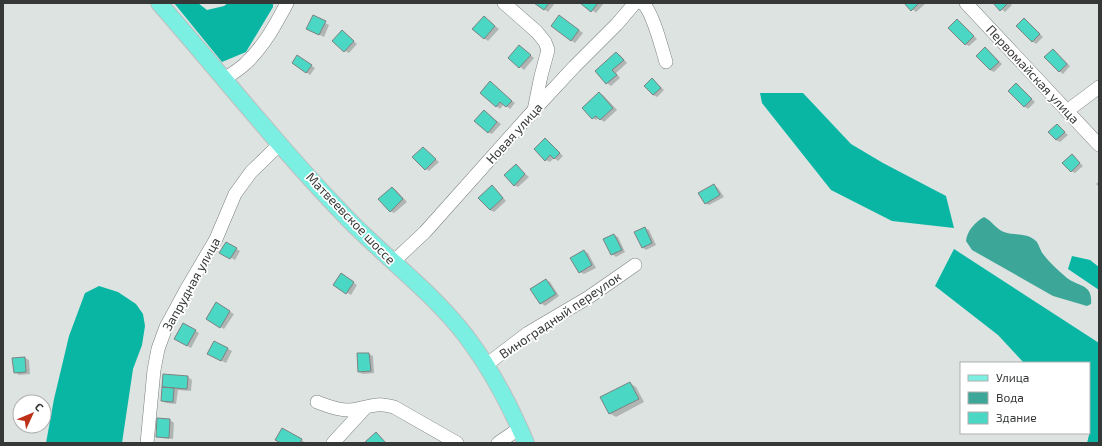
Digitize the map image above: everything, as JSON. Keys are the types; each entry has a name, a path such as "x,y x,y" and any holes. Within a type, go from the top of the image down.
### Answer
{"main road":[{"name":"Матвеевское шоссе","path":"159,3 219,75 348,219 435,302 465,335 486,365 512,409 526,443"}],"street":[{"path":"219,75 246,63 271,33 287,3"},
{"path":"504,3 537,32 545,42 548,50 534,110"},
{"name":"Новая улица","path":"393,262 425,232 534,110 617,24 635,3"},
{"path":"642,3 645,5 653,22 666,62"},
{"name":"Первомайская улица","path":"966,3 1099,145"},
{"path":"1066,111 1099,87"},
{"name":"Запрудная улица","path":"148,443 154,370 158,349 166,327 216,239 235,194 251,172 280,144"},
{"name":"Виноградный переулок","path":"486,365 528,333 589,298 635,265"},
{"path":"318,402 334,408 347,410 385,404 394,407 457,443"},
{"path":"333,443 366,407"},
{"path":"498,443 520,428"}],"shaded area":[{"path":"174,3 198,3 207,10 224,6 228,3 273,3 273,7 246,52 222,62"},
{"path":"760,93 803,93 851,144 883,163 946,196 954,228 892,221 831,190 762,103"},
{"path":"954,249 1099,343 1099,443 1087,443 1090,434 1090,362 1023,362 998,335 935,286"},
{"path":"1072,256 1090,260 1099,267 1099,290 1068,269"},
{"path":"99,286 118,292 136,304 143,314 145,326 142,345 133,369 122,443 46,443 48,434 52,434 52,410 69,336 85,293"}],"water":[{"path":"984,217 1004,232 1029,236 1036,241 1043,254 1057,269 1067,278 1087,289 1090,293 1091,304 1087,306 1053,296 972,250 966,241 968,234 975,224"}],"building":[{"path":"534,3 549,3 544,10"},
{"path":"580,3 598,3 591,12"},
{"path":"904,3 919,3 911,11"},
{"path":"993,3 1008,3 1000,11"},
{"path":"313,15 326,21 319,35 306,29"},
{"path":"559,15 579,30 571,41 551,26"},
{"path":"484,16 495,26 484,39 472,29"},
{"path":"1024,18 1040,34 1032,42 1016,26"},
{"path":"957,19 974,36 965,45 948,28"},
{"path":"342,30 354,41 344,52 332,41"},
{"path":"519,45 531,55 519,68 508,58"},
{"path":"985,47 999,62 990,70 976,56"},
{"path":"1053,49 1067,64 1059,72 1044,57"},
{"path":"616,52 624,60 612,70 617,75 606,84 595,71"},
{"path":"297,55 312,65 306,73 292,63"},
{"path":"652,78 661,88 653,95 644,86"},
{"path":"490,81 512,101 506,107 500,102 496,107 480,93"},
{"path":"1016,83 1032,99 1024,107 1008,91"},
{"path":"599,92 613,108 600,120 596,116 592,119 582,108"},
{"path":"484,110 497,122 488,133 474,121"},
{"path":"1057,124 1065,132 1056,140 1048,132"},
{"path":"545,138 560,153 554,159 550,155 545,161 534,149"},
{"path":"423,147 436,159 425,170 412,157"},
{"path":"1072,154 1080,163 1071,172 1062,163"},
{"path":"516,164 525,174 514,186 504,175"},
{"path":"714,184 720,195 705,204 698,193"},
{"path":"492,185 503,198 490,210 478,198"},
{"path":"392,187 403,199 390,212 378,199"},
{"path":"645,227 652,243 642,248 634,232"},
{"path":"614,234 622,250 611,255 603,239"},
{"path":"226,242 237,248 230,259 219,253"},
{"path":"584,250 592,265 579,273 570,258"},
{"path":"341,273 354,282 346,294 333,285"},
{"path":"546,279 556,294 540,304 530,289"},
{"path":"216,302 230,311 220,328 206,319"},
{"path":"183,323 196,330 187,346 174,339"},
{"path":"214,341 228,348 221,361 207,354"},
{"path":"357,353 369,353 371,371 358,372"},
{"path":"25,357 26,372 14,373 12,358"},
{"path":"163,374 188,376 187,389 162,387"},
{"path":"630,382 639,399 609,414 600,397"},
{"path":"162,387 174,388 173,402 161,401"},
{"path":"157,418 170,419 169,438 156,437"},
{"path":"282,428 302,439 300,443 281,443 275,440"},
{"path":"376,432 386,443 364,443"}]}
